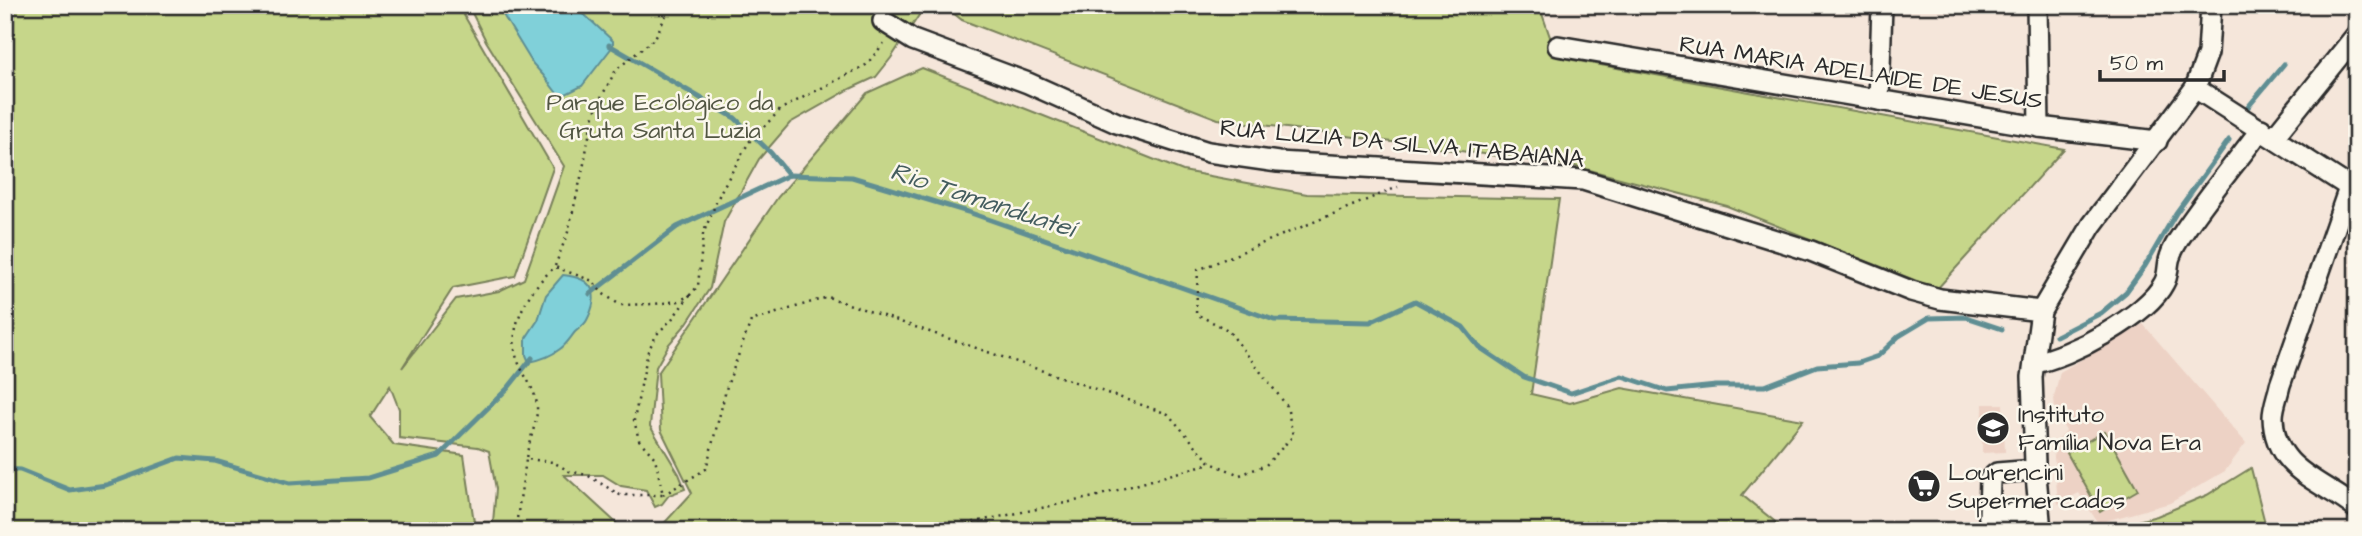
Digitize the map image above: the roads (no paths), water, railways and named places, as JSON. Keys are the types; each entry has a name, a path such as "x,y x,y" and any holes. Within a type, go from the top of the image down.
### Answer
{"street":[{"path":"1879,100 1882,5"},
{"path":"2037,5 2039,127"},
{"path":"2041,531 2035,470 2032,377 2041,311 2092,225 2195,88 2208,52 2211,5"},
{"name":"RUA LUZIA DA SILVA ITABAIANA","path":"883,22 913,40 1028,83 1117,123 1208,152 1278,162 1583,180 1811,251 1940,299 2041,311"},
{"path":"2034,363 2051,360 2080,347 2137,313 2154,296 2164,285 2169,258 2183,233 2267,133 2357,34"},
{"name":"RUA MARIA ADELAIDE DE JESUS","path":"1558,46 2039,127 2157,141"},
{"path":"2195,88 2353,190 2280,385 2273,415 2276,439 2286,459 2304,475 2339,494 2357,509"},
{"path":"2035,470 1997,473 1990,479 1990,524 2039,509"}],"water":[{"path":"497,5 565,5 586,16 613,41 613,46 582,86 564,95 556,92 533,64"},
{"path":"563,275 582,280 592,289 594,296 591,311 584,324 562,347 549,356 529,362 526,355 526,338 538,320 546,295"}],"waterway":[{"path":"609,45 735,118 789,175"},
{"name":"Rio Tamanduateí","path":"2248,107 2284,64"},
{"name":"Rio Tamanduateí","path":"2056,336 2101,313 2126,292 2145,266 2176,213 2229,140"},
{"name":"Rio Tamanduateí","path":"590,294 677,227 789,175 852,177 968,212 1274,320 1370,322 1415,301 1463,327 1479,347 1524,377 1571,393 1622,376 1667,391 1716,386 1765,386 1817,366 1858,363 1878,356 1899,336 1929,318 1966,317 2002,329"},
{"name":"Rio Tamanduateí","path":"5,469 20,470 70,490 106,485 179,458 215,461 290,483 368,478 439,456 508,388 532,358"}],"place":[{"name":"Instituto Família Nova Era","path":"1993,428"},
{"name":"Lourencini Supermercados","path":"1924,486"}],"park label":[{"name":"Parque Ecológico da Gruta Santa Luzia","path":"660,116"}]}
